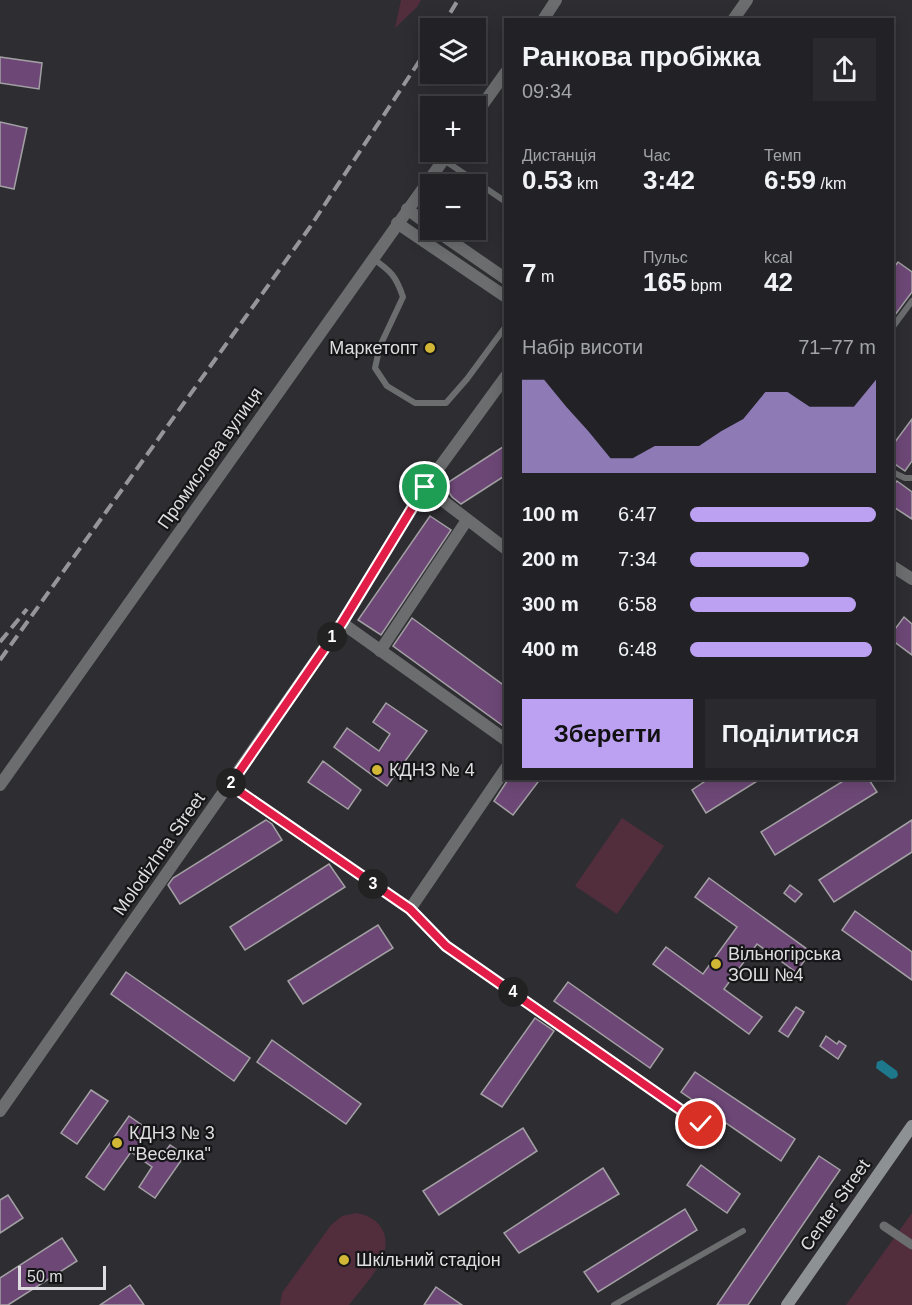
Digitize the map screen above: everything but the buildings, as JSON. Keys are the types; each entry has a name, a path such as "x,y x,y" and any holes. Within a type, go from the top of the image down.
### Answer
{"main road":[{"name":"Center Street","path":"787,1305 912,1126"}],"street":[{"path":"544,18 556,0"},
{"path":"734,18 747,0"},
{"path":"486,100 504,75"},
{"name":"Промислова вулиця","path":"0,785 442,162"},
{"path":"407,209 420,219"},
{"path":"397,223 504,296"},
{"path":"449,240 504,278"},
{"name":"Molodizhna Street","path":"0,1111 342,623 425,487 504,379"},
{"path":"425,487 504,548"},
{"path":"380,651 467,520"},
{"path":"894,567 912,579"},
{"path":"342,623 504,739"},
{"path":"410,909 504,771"},
{"path":"230,785 410,909 446,946 701,1124"},
{"path":"884,1226 912,1245"}],"lane":[{"path":"454,162 504,200"},
{"path":"372,258 388,269 397,279 403,297 380,346 375,368 387,386 415,403 446,403 504,329"},
{"path":"894,325 912,301"},
{"path":"894,473 905,478 911,476"},
{"path":"614,1305 742,1231"}],"shaded area":[{"path":"401,0 421,0 417,7 395,28"},
{"path":"622,818 664,846 617,914 575,886"},
{"name":"Шкільний стадіон","path":"357,1213 365,1215 378,1224 386,1241 385,1250 376,1270 349,1305 280,1305 282,1293 331,1225 342,1216"},
{"path":"912,1213 912,1305 846,1305"}],"water":[{"path":"882,1060 897,1071 896,1078 891,1079 876,1068 877,1062"}],"railway":[{"path":"447,18 458,0"},
{"path":"0,660 310,227 420,60"},
{"path":"0,642 27,609"}],"place":[{"name":"Маркетопт","path":"430,348"},
{"name":"КДНЗ № 4","path":"377,770"},
{"name":"Вільногірська ЗОШ №4","path":"716,964"},
{"name":"КДНЗ № 3 \"Веселка\"","path":"117,1143"},
{"name":"Шкільний стадіон","path":"344,1260"}],"route":[{"path":"425,487 342,623 230,785 410,909 446,946 701,1124"}]}
